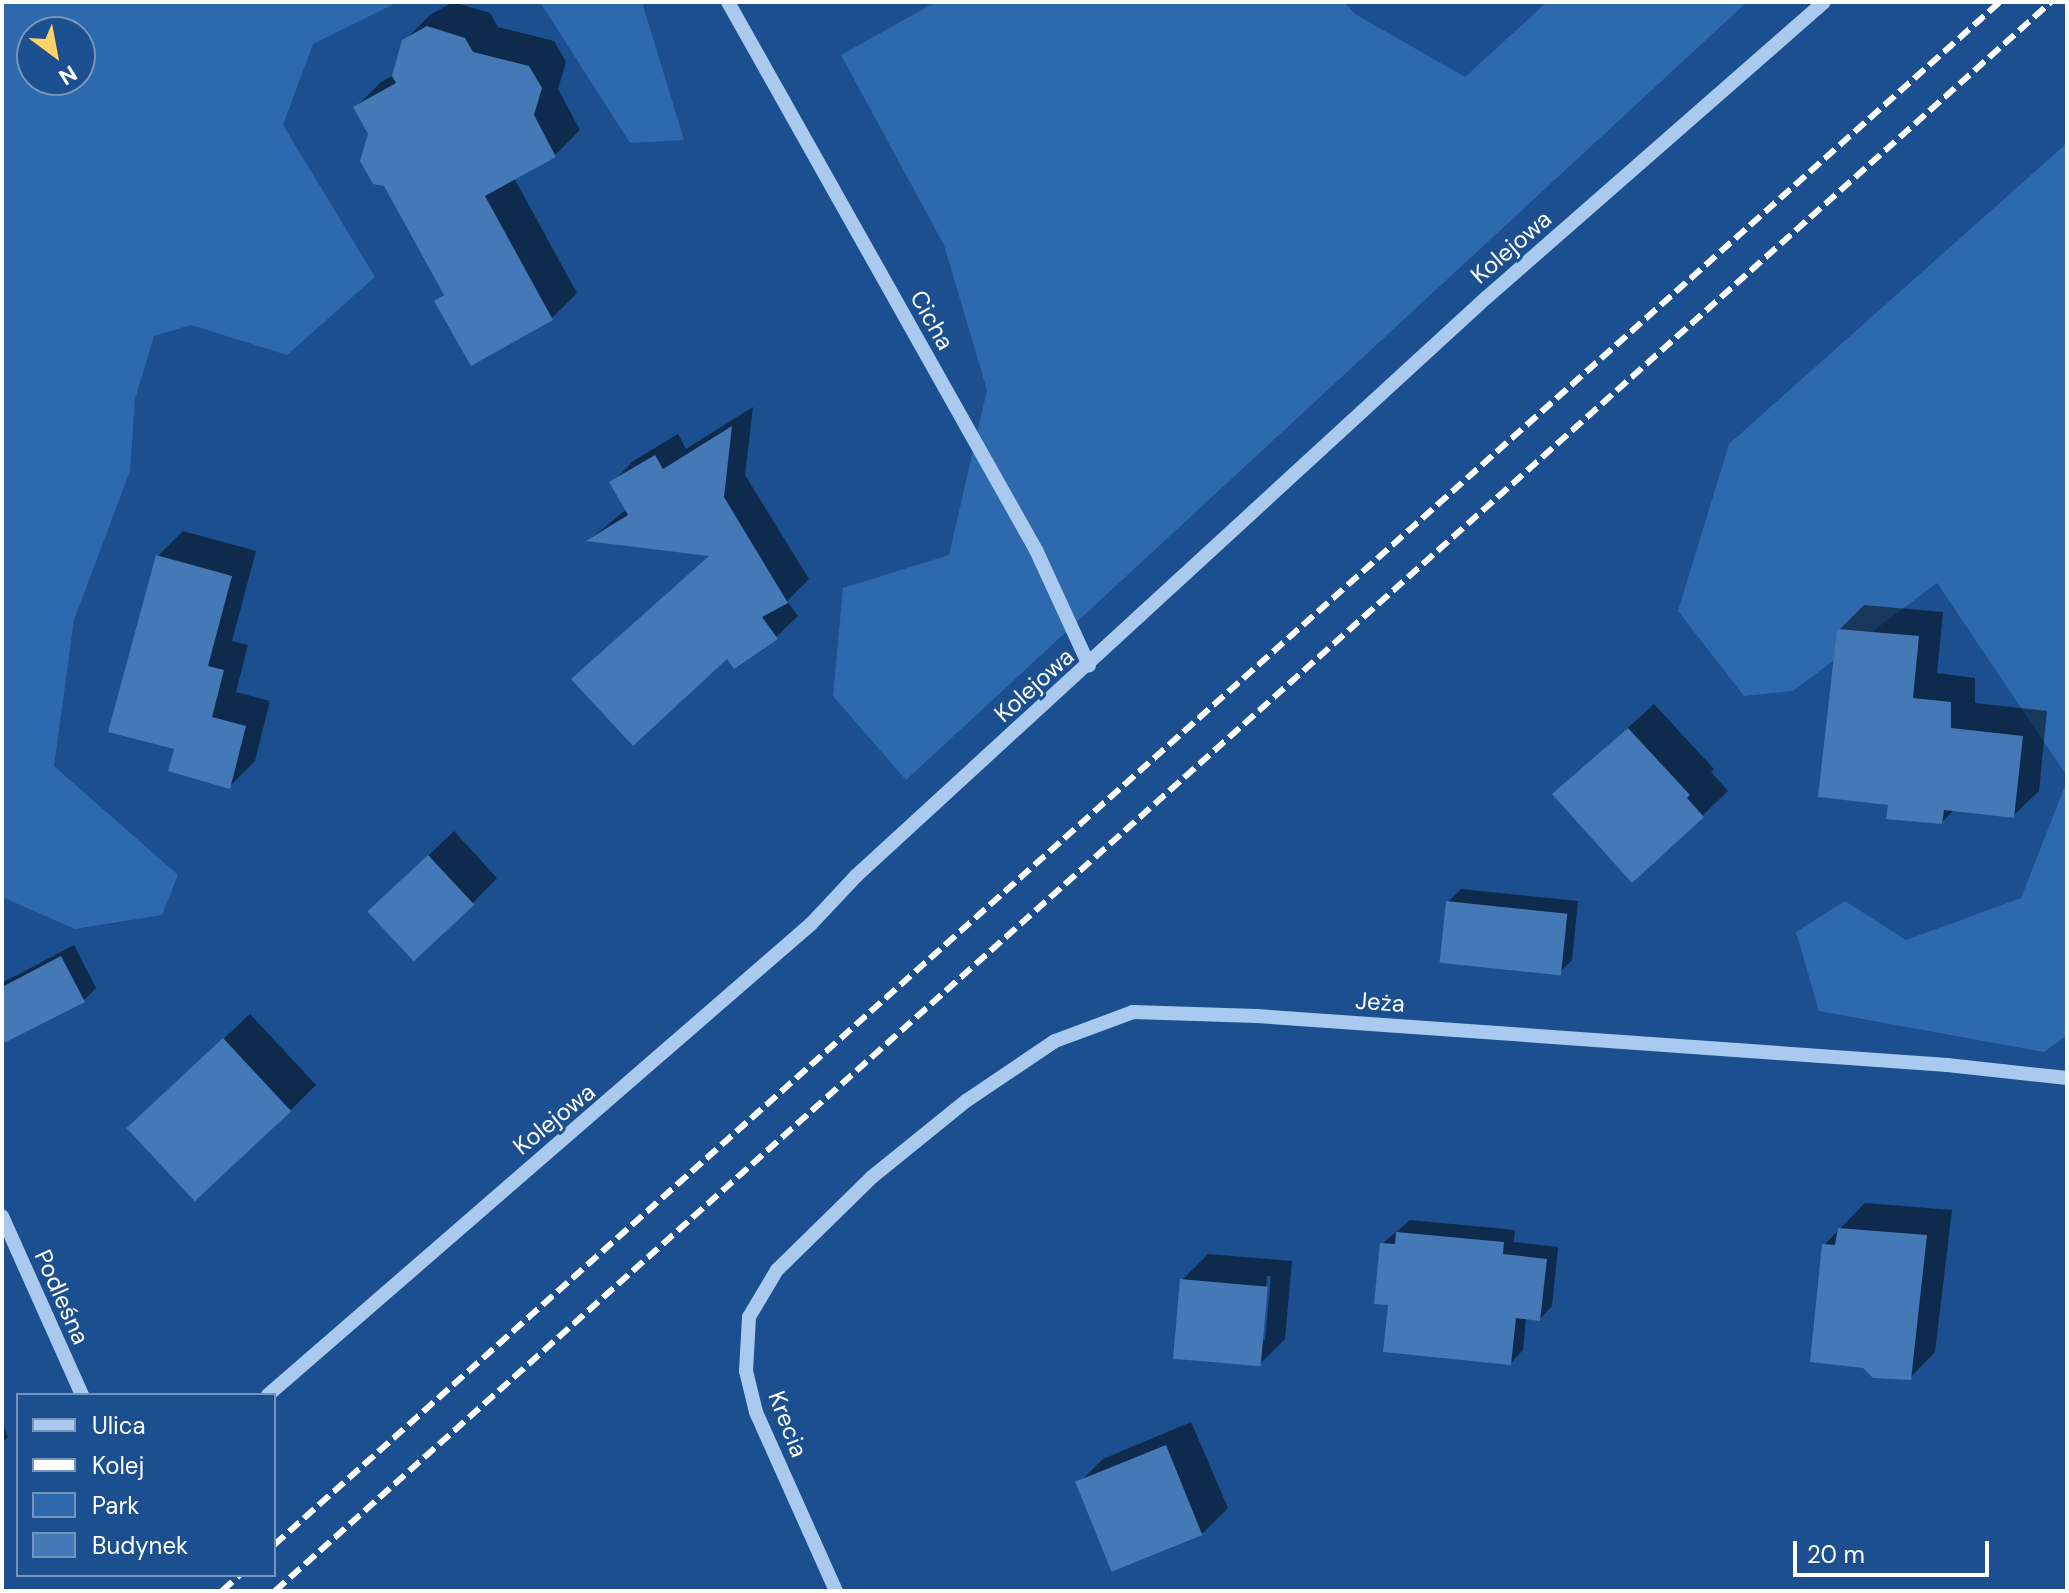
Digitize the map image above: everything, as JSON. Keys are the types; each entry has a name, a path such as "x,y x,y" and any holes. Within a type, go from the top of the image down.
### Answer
{"street":[{"name":"Cicha","path":"728,2 1036,550 1089,665"},
{"name":"Kolejowa","path":"270,1393 546,1151 714,1010 1486,298 1824,2"},
{"name":"Jeża","path":"777,1270 872,1177 966,1101 1055,1041 1133,1012 1288,1018 1947,1065 2067,1078"},
{"name":"Podleśna","path":"2,1216 81,1393"},
{"name":"Krecia","path":"777,1270 749,1317 746,1371 756,1412 836,1591"}],"green space":[{"path":"2,2 398,2 313,44 283,125 375,277 287,355 191,325 154,336 135,399 130,471 74,620 54,766 178,875 162,915 75,929 2,897"},
{"path":"540,2 642,2 684,140 630,143"},
{"path":"936,2 1344,2 1355,14 1465,77 1547,2 1747,2 906,780 833,696 843,588 949,555 987,390 944,245 841,55"},
{"path":"2067,143 2067,776 1937,583 1793,691 1744,696 1678,611 1729,444"},
{"path":"2067,781 2067,1035 2044,1052 1819,1011 1796,932 1845,901 1906,940 2021,898"}],"building":[{"path":"427,26 465,38 473,52 529,66 542,88 534,115 556,157 485,196 553,320 471,366 434,301 444,295 384,186 373,184 360,161 368,134 353,107 396,83 392,76 402,40"},
{"path":"732,426 724,497 788,603 762,617 778,639 734,669 727,659 633,746 571,679 709,556 586,541 628,515 609,482 655,455 663,469"},
{"path":"156,555 232,576 208,666 224,670 212,717 246,726 230,789 168,771 174,749 108,732"},
{"path":"1837,629 1919,636 1913,698 1951,702 1951,728 2023,736 2014,818 1944,810 1942,824 1886,819 1888,805 1818,797"},
{"path":"1628,728 1690,795 1687,798 1704,817 1632,883 1552,794"},
{"path":"428,855 474,905 414,961 367,912"},
{"path":"1446,901 1567,914 1561,975 1440,963"},
{"path":"61,956 85,1002 2,1044 2,987"},
{"path":"223,1038 291,1111 195,1201 126,1128"},
{"path":"1838,1228 1927,1235 1911,1380 1873,1378 1863,1368 1810,1362 1822,1244 1835,1245"},
{"path":"1396,1232 1504,1242 1503,1254 1547,1259 1540,1321 1516,1318 1511,1365 1383,1352 1388,1305 1374,1304 1380,1243 1395,1244"},
{"path":"1180,1279 1268,1287 1261,1366 1173,1359"},
{"path":"1166,1445 1202,1535 1111,1572 1075,1482"}],"railway":[{"path":"276,1543 2000,2"},
{"path":"275,1591 2051,2"},
{"path":"222,1591 238,1577"}]}
